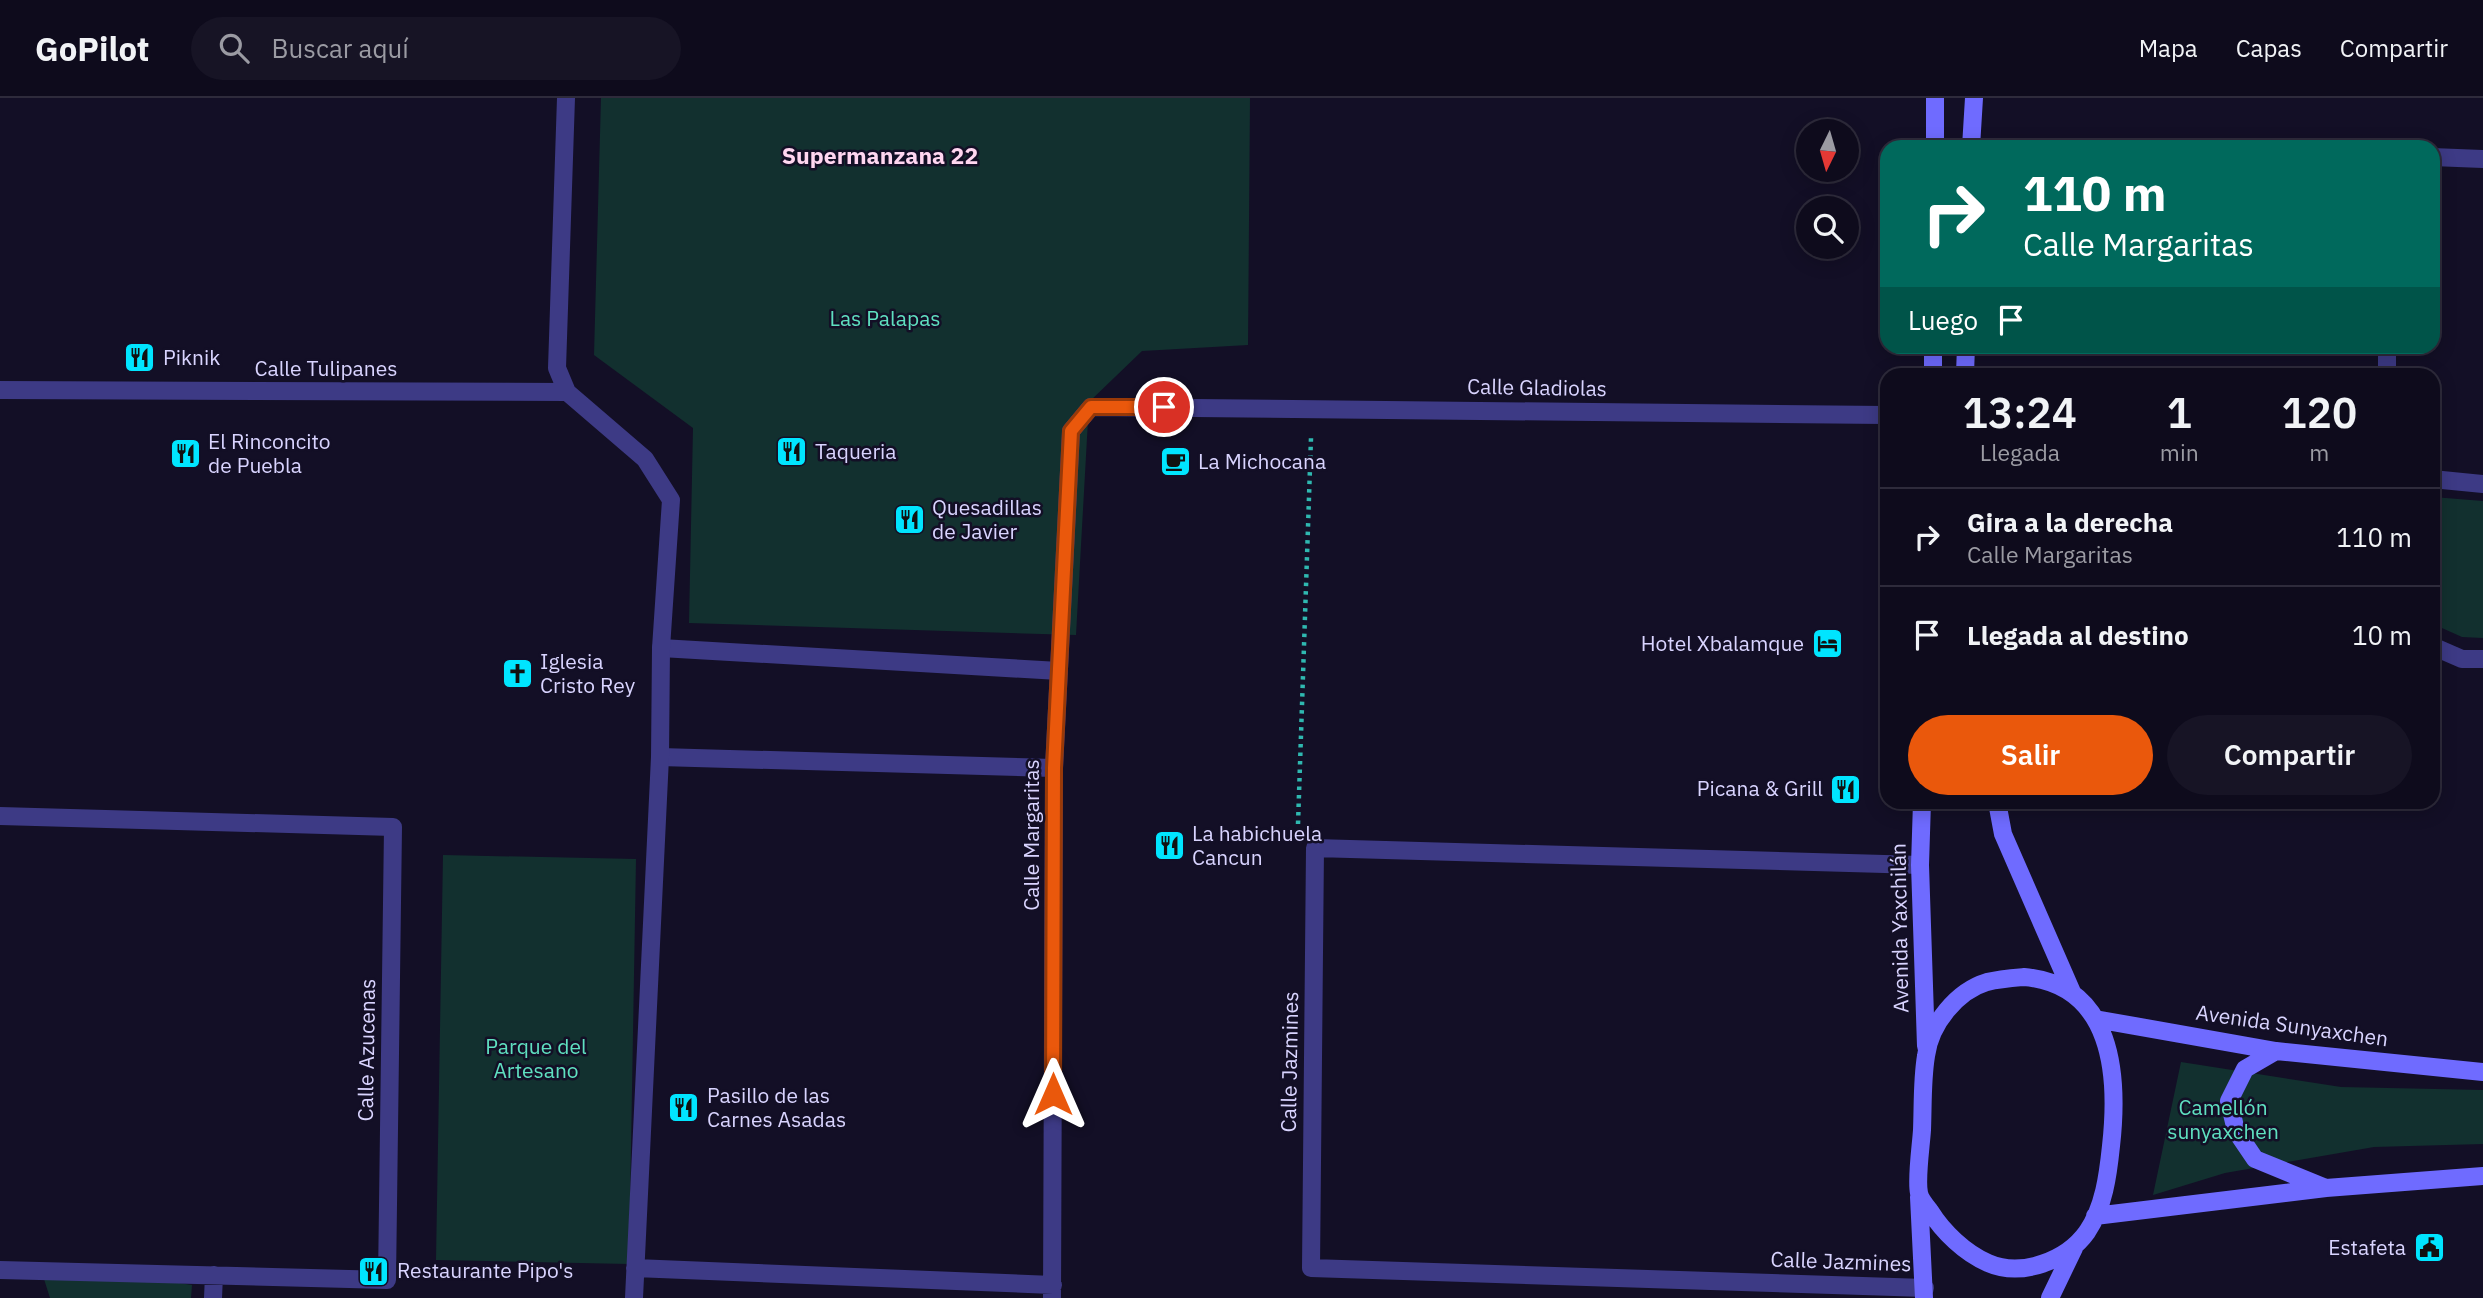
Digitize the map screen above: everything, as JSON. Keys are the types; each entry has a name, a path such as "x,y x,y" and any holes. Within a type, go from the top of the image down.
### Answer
{"main road":[{"path":"1934,140 1935,98"},
{"path":"1971,140 1973,98"},
{"name":"Avenida Yaxchilán","path":"1922,809 1920,864 1926,1053"},
{"path":"1998,809 2003,834 2072,992 2095,1019 2105,1039 2114,1087 2108,1174 2095,1216 2074,1247 2050,1298"},
{"path":"1925,1293 1919,1194 1926,1053 1939,1021 1967,991 1988,982 2024,977 2042,978 2058,983 2072,992"},
{"name":"Avenida Sunyaxchen","path":"2095,1019 2276,1051 2483,1072"},
{"path":"2276,1051 2245,1069 2229,1101 2236,1131 2255,1159 2326,1188"},
{"path":"2095,1216 2326,1188 2483,1176"},
{"path":"1919,1194 1937,1222 1958,1243 1990,1264 2020,1268 2038,1265 2074,1247"}],"street":[{"path":"566,98 557,368 567,392 645,459 671,499 661,649 660,757 634,1298"},
{"path":"2440,157 2483,159"},
{"name":"Calle Tulipanes","path":"0,390 567,392"},
{"name":"Calle Margaritas","path":"635,1268 1052,1291 1054,768 1071,431 1091,407 1188,407"},
{"name":"Calle Gladiolas","path":"1188,407 1880,415"},
{"path":"2440,480 2483,484"},
{"path":"661,649 1059,671"},
{"path":"2440,649 2462,659 2483,659"},
{"path":"660,757 1054,768"},
{"name":"Calle Azucenas","path":"0,816 393,827 387,1280 0,1270"},
{"path":"1315,848 1920,864"},
{"name":"Calle Jazmines","path":"1315,848 1311,1268 1925,1293"},
{"path":"213,1298 214,1275"}],"path":[{"path":"1312,407 1297,822 1315,848"}],"green space":[{"name":"Las Palapas","path":"601,98 1250,98 1248,345 1142,351 1089,402 1076,635 689,623 693,428 594,355"},
{"path":"2440,498 2483,501 2483,638 2462,637 2440,627"},
{"name":"Parque del Artesano","path":"443,855 636,859 629,1264 436,1260"},
{"name":"Camellón sunyaxchen","path":"2181,1062 2341,1087 2483,1090 2483,1144 2374,1147 2225,1173 2153,1195"},
{"path":"44,1279 153,1279 192,1285 191,1298 50,1298"}],"place":[{"name":"Piknik","path":"140,358"},
{"name":"Taqueria","path":"792,452"},
{"name":"El Rinconcito de Puebla","path":"185,454"},
{"name":"La Michocana","path":"1175,462"},
{"name":"Quesadillas de Javier","path":"909,520"},
{"name":"Hotel Xbalamque","path":"1827,644"},
{"name":"Iglesia Cristo Rey","path":"517,674"},
{"name":"Picana & Grill","path":"1846,789"},
{"name":"La habichuela Cancun","path":"1169,846"},
{"name":"Pasillo de las Carnes Asadas","path":"684,1108"},
{"name":"Estafeta","path":"2429,1248"},
{"name":"Restaurante Pipo's","path":"374,1271"}],"district":[{"name":"Supermanzana 22","path":"880,156"}],"route":[{"path":"1053,1094 1054,768 1071,431 1091,407 1164,407"}]}
